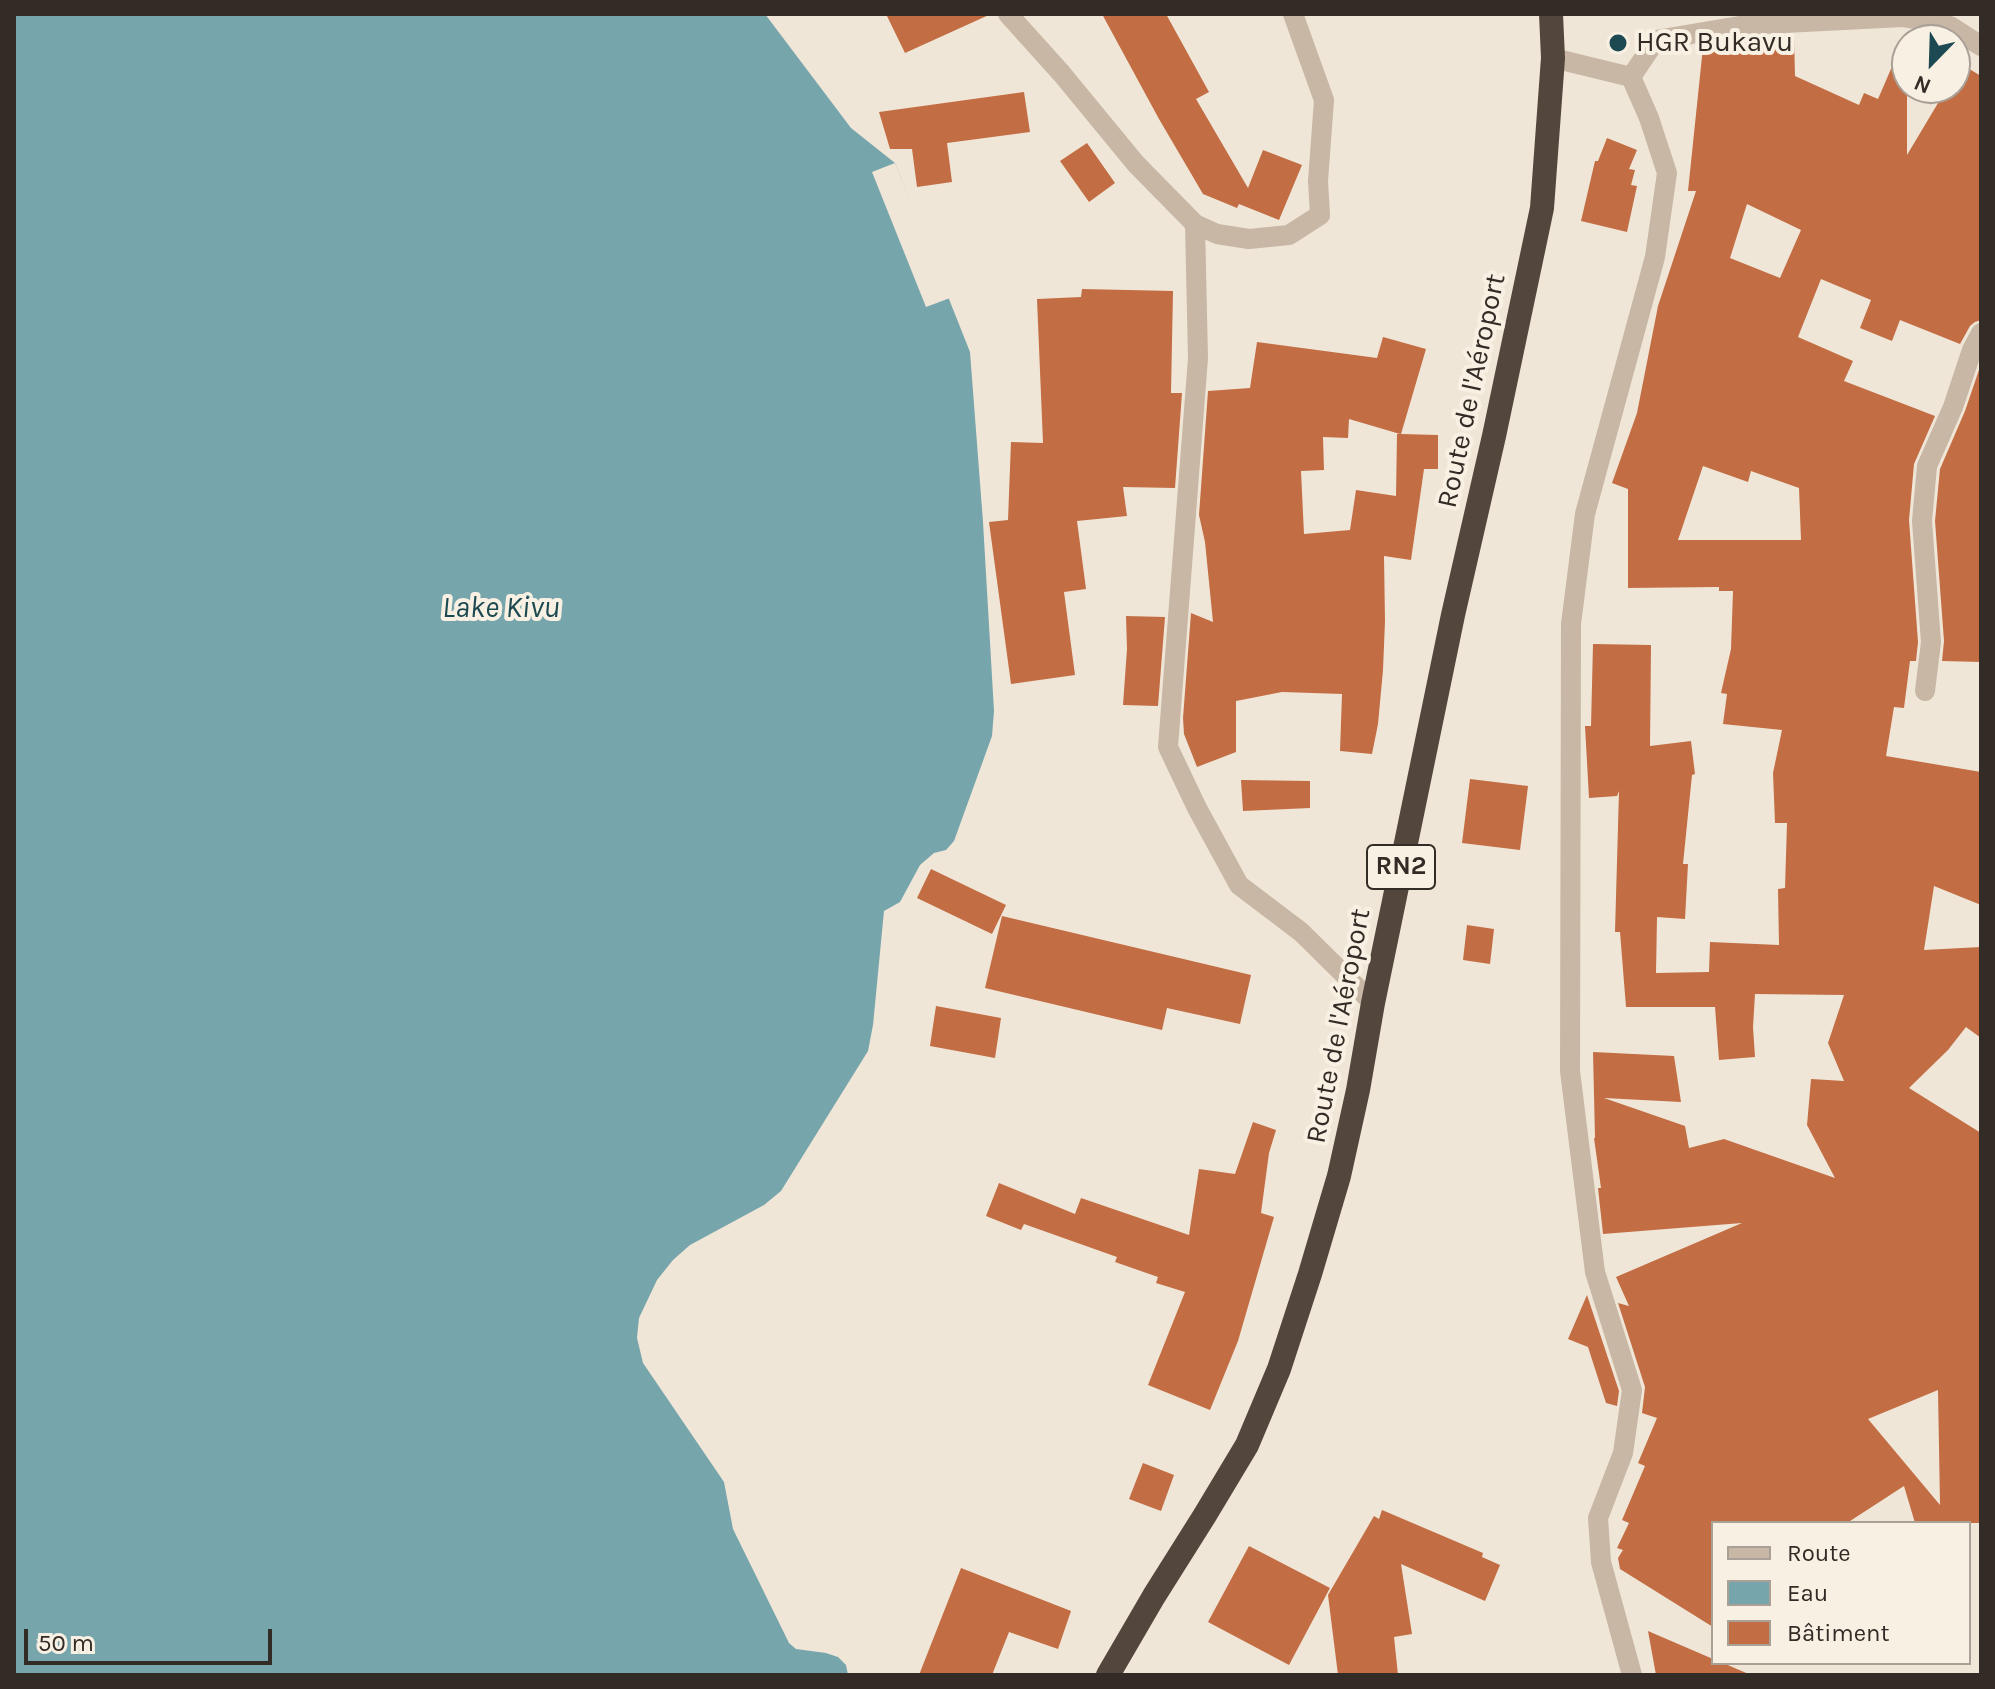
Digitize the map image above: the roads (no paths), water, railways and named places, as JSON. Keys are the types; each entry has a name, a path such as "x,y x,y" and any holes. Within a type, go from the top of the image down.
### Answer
{"highway":[{"name":"Route de l'Aéroport","path":"1108,1675 1247,1445 1279,1369 1339,1176 1453,615 1542,208 1553,58 1551,14"}],"street":[{"path":"1008,14 1136,164 1195,224 1217,234 1249,239 1289,235 1320,215 1318,181 1324,100 1293,14"},
{"path":"1631,77 1656,40 1745,25 1903,17 1950,26 1981,46"},
{"path":"1553,58 1631,77"},
{"path":"1631,77 1649,118 1667,173 1655,257 1585,514 1571,624 1569,815 1570,1071 1595,1272 1632,1390 1623,1453 1598,1518 1601,1562 1632,1675"},
{"path":"1195,224 1198,358 1168,747 1239,885 1301,932 1373,1003"},
{"path":"1925,691 1931,642 1922,521 1927,466 1981,333"}],"water":[{"name":"Lake Kivu","path":"14,14 765,14 851,128 895,163 970,352 994,711 992,736 954,841 946,850 934,853 920,865 900,902 884,911 868,1051 781,1191 764,1205 690,1245 673,1260 657,1280 639,1318 637,1338 643,1363 724,1482 733,1529 789,1643 796,1649 838,1657 846,1665 848,1675 14,1675"}],"place":[{"name":"HGR Bukavu","path":"1618,43"}]}
